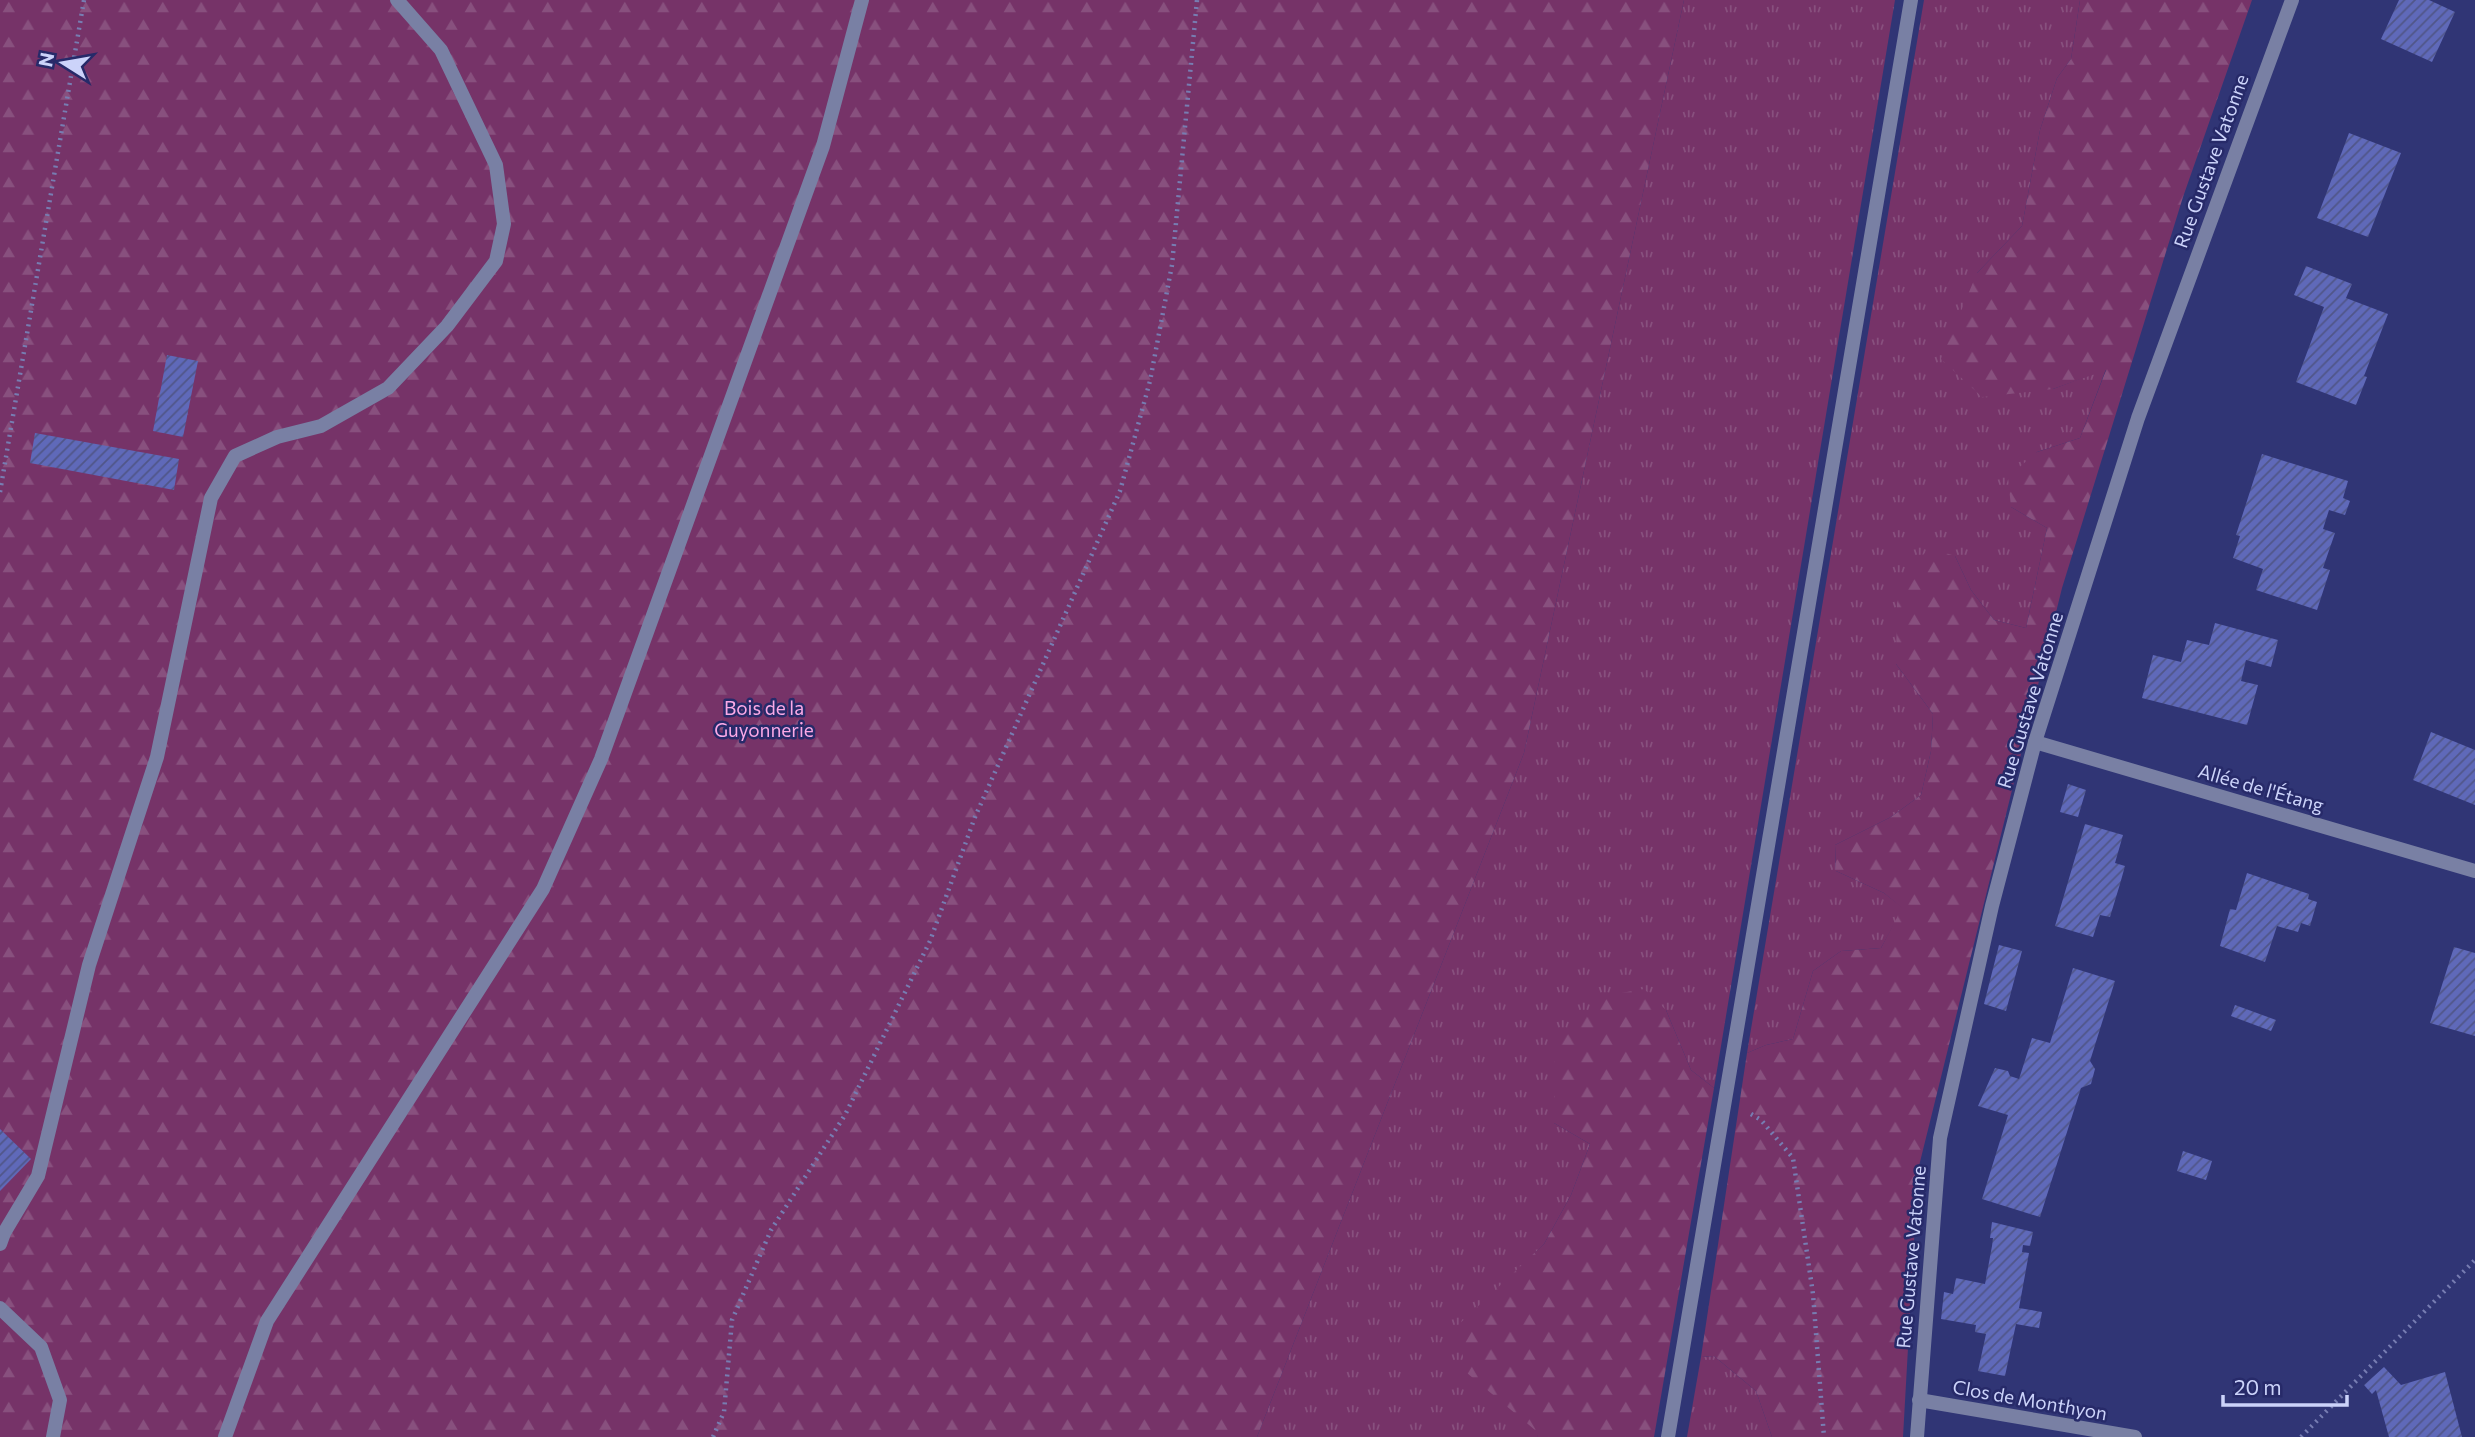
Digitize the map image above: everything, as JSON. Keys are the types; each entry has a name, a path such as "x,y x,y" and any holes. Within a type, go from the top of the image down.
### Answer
{"street":[{"path":"0,1244 38,1176 89,965 157,757 211,498 234,456 277,437 321,426 388,388 447,326 496,261 504,224 496,165 441,50 397,0"},
{"path":"225,1437 267,1321 543,889 596,771 823,146 862,0"},
{"path":"1668,1437 1912,0"},
{"name":"Rue Gustave Vatonne","path":"1917,1437 1940,1138 1992,906 2035,742 2138,418 2292,0"},
{"name":"Allée de l'Étang","path":"2035,742 2475,871"},
{"path":"0,1307 41,1347 60,1400 52,1437"},
{"name":"Clos de Monthyon","path":"1919,1400 2135,1437"}],"path":[{"path":"0,492 84,0"},
{"path":"713,1437 724,1412 732,1320 771,1230 845,1115 930,941 975,817 1120,491 1150,381 1172,265 1197,0"},
{"path":"1726,1100 1761,1120 1793,1158 1813,1294 1824,1437"},
{"path":"2301,1437 2475,1260"}],"green space":[{"name":"Bois de la Guyonnerie","path":"0,0 1684,0 1524,753 1257,1437 0,1437"},
{"path":"1684,0 1895,0 1714,1088 1691,1070 1666,1010 1554,1123 1590,1144 1571,1195 1544,1244 1508,1280 1538,1437 1257,1437 1524,753"},
{"path":"1924,0 2080,0 2071,59 2057,78 2040,130 2022,226 1977,273 2053,389 2106,369 2080,438 2037,452 2011,507 2047,528 2026,628 1994,620 1971,590 1955,556 1896,664 1933,714 1931,751 1921,795 1891,817 1835,845 1836,871 1884,893 1903,908 1881,948 1841,951 1813,971 1793,1039 1766,1045 1747,1053"},
{"path":"2080,0 2252,0 2183,197 2062,588 1918,1170 1903,1437 1772,1437 1756,1391 1714,1356 1701,1357 1747,1053 1766,1045 1793,1039 1813,971 1841,951 1881,948 1902,908 1884,893 1836,871 1835,845 1891,817 1921,795 1931,751 1933,714 1896,664 1897,603 1912,566 1930,548 1955,556 1971,590 1994,620 2026,628 2047,528 2011,507 2008,477 2037,452 2080,438 2106,370 2053,389 1982,397 1941,359 1977,273 2022,226 2040,130 2057,78 2071,59"},
{"path":"1644,989 1666,1010 1691,1070 1714,1088 1654,1437 1538,1437 1535,1430 1467,1373 1456,1327 1544,1244 1571,1195 1590,1144 1554,1123 1555,1047 1604,996"},
{"path":"1714,1356 1756,1391 1772,1437 1687,1437 1701,1357"}],"building":[{"path":"2399,0 2429,0 2455,12 2432,62 2381,39"},
{"path":"2349,133 2401,153 2368,237 2317,218"},
{"path":"2306,266 2352,284 2346,298 2388,314 2356,405 2296,382 2324,307 2294,295"},
{"path":"167,355 198,361 183,437 153,431"},
{"path":"35,433 179,459 174,490 30,463"},
{"path":"2262,454 2348,481 2343,498 2350,501 2345,515 2329,510 2323,529 2335,533 2323,568 2330,570 2317,610 2256,590 2263,569 2233,558 2240,536 2236,535"},
{"path":"2215,623 2278,640 2271,667 2246,660 2241,681 2258,685 2247,725 2142,698 2153,655 2181,662 2187,640 2209,645"},
{"path":"2431,732 2475,750 2475,805 2413,780"},
{"path":"2068,784 2086,790 2078,817 2060,812"},
{"path":"2085,824 2123,835 2115,863 2125,866 2120,884 2110,917 2100,915 2093,937 2055,926"},
{"path":"2247,873 2309,894 2308,899 2317,902 2310,926 2301,923 2298,932 2277,926 2265,962 2220,946 2230,909 2236,910"},
{"path":"1999,945 2022,951 2006,1011 1984,1004"},
{"path":"2454,947 2475,953 2475,1036 2430,1023"},
{"path":"2073,968 2115,981 2090,1061 2095,1069 2091,1084 2081,1088 2040,1217 1982,1199 2008,1115 1978,1106 1995,1068 2008,1071 2010,1076 2019,1079 2032,1038 2050,1043"},
{"path":"2235,1005 2276,1020 2271,1031 2231,1016"},
{"path":"0,1129 31,1159 0,1191"},
{"path":"2183,1151 2212,1161 2206,1180 2177,1171"},
{"path":"1992,1222 2033,1232 2030,1246 2023,1245 2022,1252 2029,1253 2019,1308 2042,1312 2039,1328 2016,1324 2005,1376 1978,1371 1986,1334 1975,1332 1976,1325 1941,1319 1944,1292 1953,1294 1956,1278 1985,1284 1993,1238 1990,1238"},
{"path":"2384,1367 2401,1385 2445,1372 2462,1437 2389,1437 2376,1390 2372,1394 2364,1385"}]}
